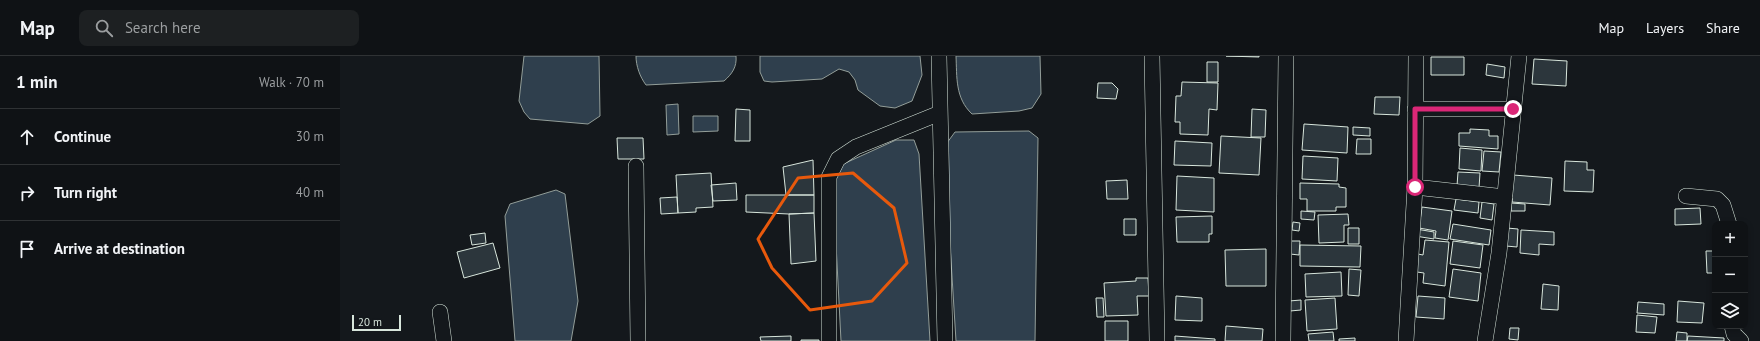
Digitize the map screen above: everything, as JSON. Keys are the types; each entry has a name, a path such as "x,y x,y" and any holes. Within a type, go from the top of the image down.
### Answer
{"street":[{"path":"939,56 945,341"},
{"path":"1152,56 1157,341"},
{"path":"1283,341 1286,56"},
{"path":"1406,341 1415,187 1416,56"},
{"path":"1485,341 1499,253 1519,56"},
{"path":"1415,109 1513,109"},
{"path":"829,341 829,177 838,159 856,147 940,113"},
{"path":"636,166 638,341"},
{"path":"1415,187 1505,197"},
{"path":"1686,196 1717,199 1723,205 1728,221"},
{"path":"440,312 444,341"},
{"path":"1733,329 1734,334 1740,341"}],"highlighted area":[{"path":"853,173 894,208 907,263 872,301 810,310 772,268 758,239 798,178"}],"water":[{"path":"524,56 599,56 600,116 588,124 530,119 524,112 519,101"},
{"path":"636,56 736,56 736,64 729,76 724,81 646,85 639,71"},
{"path":"760,56 920,56 922,75 912,101 895,108 880,106 858,90 855,80 849,72 839,69 822,79 772,82 764,81 760,72"},
{"path":"956,56 1040,56 1041,94 1032,108 1019,111 972,114 962,101 958,87"},
{"path":"678,104 679,134 667,135 666,105"},
{"path":"693,116 718,116 718,131 693,132"},
{"path":"1029,131 1038,138 1035,341 956,341 944,147 955,132"},
{"path":"896,140 914,140 919,154 930,341 841,341 833,185 841,165"},
{"path":"556,190 565,194 578,301 571,341 515,341 505,216 510,204"}],"building":[{"path":"1226,56 1259,56 1259,57"},
{"path":"1431,57 1464,57 1464,75 1431,75"},
{"path":"1534,59 1567,61 1566,86 1532,84"},
{"path":"1207,62 1218,62 1218,82 1207,82"},
{"path":"1487,64 1505,67 1504,78 1486,75"},
{"path":"1182,82 1218,83 1217,110 1209,109 1208,135 1180,134 1180,122 1175,122 1176,96 1181,96"},
{"path":"1098,83 1112,83 1118,89 1116,99 1097,98"},
{"path":"1375,97 1400,97 1399,115 1374,114"},
{"path":"736,109 750,110 750,141 735,141"},
{"path":"1252,109 1266,110 1265,137 1251,137"},
{"path":"1304,124 1348,127 1347,153 1302,150"},
{"path":"1353,127 1370,128 1370,136 1353,135"},
{"path":"1470,129 1489,130 1489,136 1498,136 1498,149 1459,146 1459,133 1470,133"},
{"path":"1221,136 1261,138 1259,175 1219,173"},
{"path":"617,138 643,138 644,159 618,159"},
{"path":"1357,139 1371,139 1371,154 1356,154"},
{"path":"1175,141 1212,143 1211,166 1174,165"},
{"path":"1460,148 1482,150 1481,171 1459,169"},
{"path":"1484,151 1501,152 1499,172 1482,171"},
{"path":"1303,156 1338,158 1337,181 1302,179"},
{"path":"813,160 814,195 786,195 783,167"},
{"path":"1565,161 1587,162 1587,170 1594,170 1593,192 1564,191"},
{"path":"1458,172 1480,173 1479,188 1457,186"},
{"path":"711,173 713,207 696,208 696,212 678,213 676,175"},
{"path":"1513,175 1552,178 1550,205 1512,202"},
{"path":"1177,176 1214,178 1214,212 1176,210"},
{"path":"1127,180 1128,199 1107,199 1106,181"},
{"path":"736,183 737,200 713,201 711,185"},
{"path":"1300,183 1339,184 1339,187 1346,188 1346,207 1336,207 1336,211 1307,211 1307,199 1300,199"},
{"path":"746,195 814,195 814,213 789,214 746,212"},
{"path":"677,197 678,213 661,214 660,198"},
{"path":"1456,199 1479,202 1478,213 1454,210"},
{"path":"1482,202 1494,204 1492,220 1480,218"},
{"path":"1511,203 1525,204 1525,211 1511,211"},
{"path":"1422,207 1452,211 1448,240 1435,238 1436,231 1419,228"},
{"path":"1700,208 1701,224 1675,225 1675,209"},
{"path":"1301,211 1315,212 1314,220 1301,219"},
{"path":"814,213 816,261 791,264 789,214"},
{"path":"1348,214 1349,225 1344,225 1344,242 1319,243 1318,215"},
{"path":"1212,216 1212,234 1209,234 1209,242 1177,242 1176,217"},
{"path":"1124,219 1136,219 1136,235 1124,235"},
{"path":"1293,222 1300,223 1299,231 1292,230"},
{"path":"1453,224 1491,230 1489,245 1450,239"},
{"path":"1348,228 1359,228 1359,244 1348,244"},
{"path":"1507,228 1518,229 1517,247 1506,246"},
{"path":"1416,229 1434,232 1434,239 1415,236"},
{"path":"1521,230 1554,232 1554,245 1539,244 1539,255 1520,253"},
{"path":"485,233 486,243 472,245 470,235"},
{"path":"1425,240 1449,242 1445,286 1423,283 1424,273 1417,272 1418,254 1423,255"},
{"path":"1291,241 1300,241 1299,255 1290,254"},
{"path":"1453,241 1483,245 1480,268 1450,264"},
{"path":"493,243 500,268 464,278 457,252"},
{"path":"1300,245 1361,246 1360,267 1300,266"},
{"path":"1266,249 1266,286 1226,286 1225,250"},
{"path":"1706,251 1712,251 1712,273 1707,273"},
{"path":"1349,269 1361,270 1359,296 1348,295"},
{"path":"1453,269 1481,273 1478,301 1449,297"},
{"path":"1341,272 1342,296 1306,297 1305,274"},
{"path":"1136,278 1148,278 1149,296 1137,296 1138,315 1106,316 1104,283 1136,281"},
{"path":"1543,284 1559,286 1558,310 1541,309"},
{"path":"1176,296 1202,298 1202,321 1175,320"},
{"path":"1418,296 1445,298 1444,319 1416,317"},
{"path":"1096,298 1103,298 1104,317 1097,317"},
{"path":"1335,298 1337,329 1307,331 1305,300"},
{"path":"1301,300 1301,310 1290,311 1289,301"},
{"path":"1678,301 1704,303 1702,323 1677,322"},
{"path":"1638,302 1664,304 1664,315 1637,313"},
{"path":"1637,315 1657,317 1655,333 1636,332"},
{"path":"1105,321 1128,321 1128,341 1105,341"},
{"path":"1226,326 1263,329 1262,341 1225,341"},
{"path":"1510,328 1519,328 1518,340 1509,339"},
{"path":"1333,332 1334,341 1309,341 1308,334"},
{"path":"1677,332 1687,333 1687,341 1676,341"},
{"path":"791,336 791,341 761,341 760,337"},
{"path":"1175,336 1215,339 1215,341 1175,341"},
{"path":"1688,336 1724,338 1724,341 1687,341"},
{"path":"1355,338 1355,341 1339,341 1339,339"},
{"path":"819,340 819,341 801,341"}],"route":[{"path":"1415,187 1415,109 1513,109"}]}
